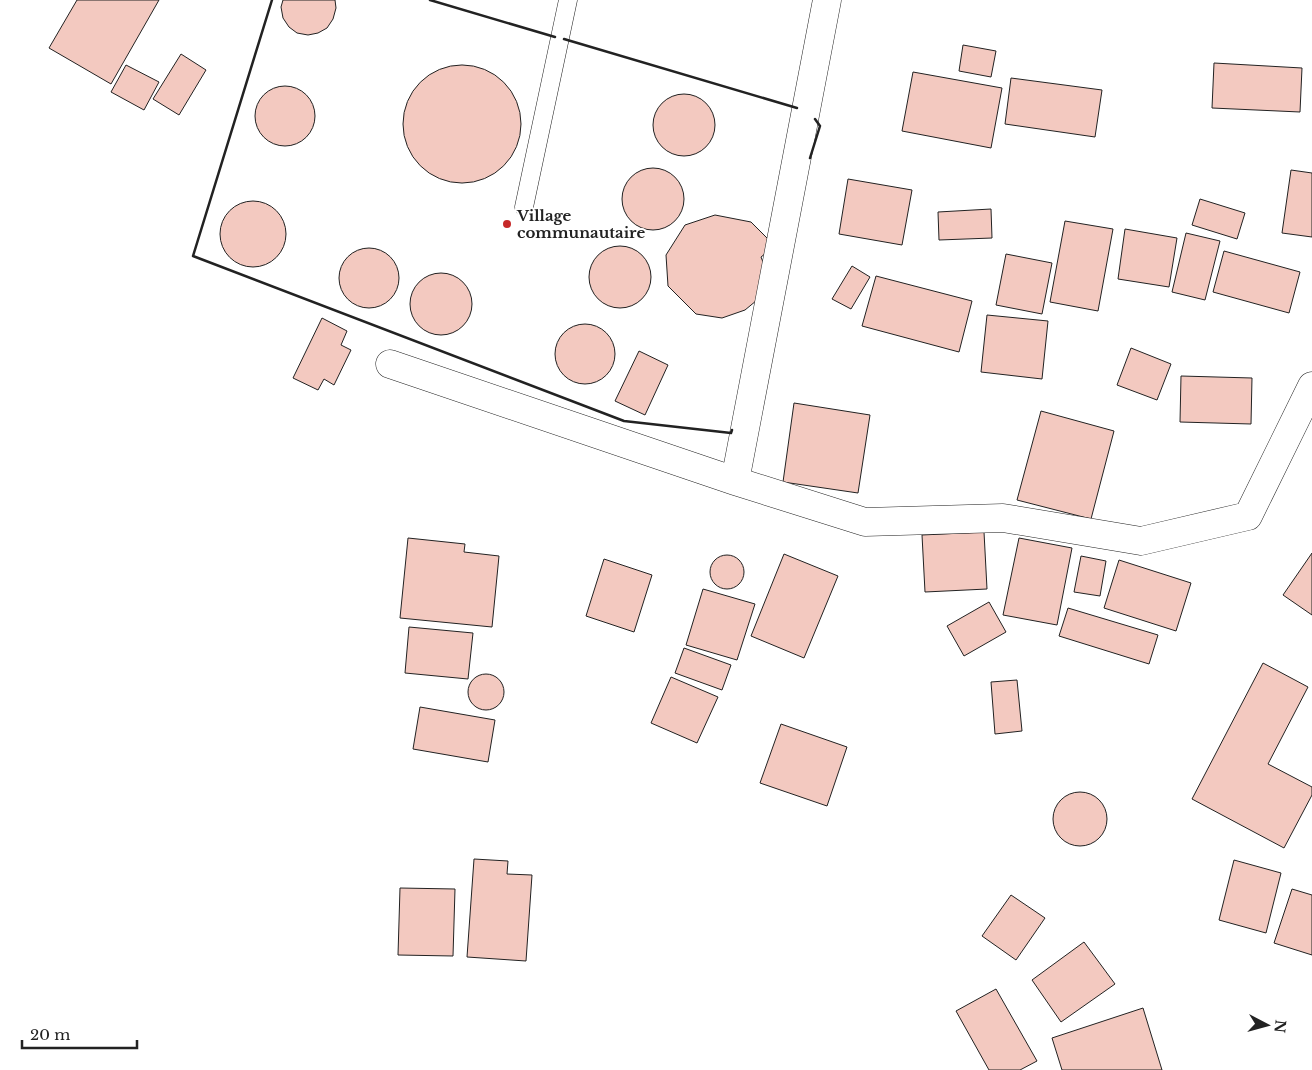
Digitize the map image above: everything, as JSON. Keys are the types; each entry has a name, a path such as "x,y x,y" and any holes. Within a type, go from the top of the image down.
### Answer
{"street":[{"path":"735,481 827,0"},
{"path":"390,364 735,481 865,522 1003,518 1141,541 1248,516 1312,386"}],"lane":[{"path":"524,207 568,0"}],"building":[{"path":"77,0 159,0 111,84 49,48"},
{"path":"283,0 335,0 336,8 333,19 327,28 318,33 308,35 297,33 289,27 283,18 281,7"},
{"path":"963,45 996,51 991,77 959,71"},
{"path":"181,54 206,70 179,115 153,99"},
{"path":"1214,63 1302,68 1300,112 1212,108"},
{"path":"126,65 159,82 144,110 111,92"},
{"path":"462,65 485,70 504,82 516,101 521,124 516,147 504,166 485,178 462,183 439,178 420,166 408,147 403,124 408,101 420,82 439,70"},
{"path":"913,72 1002,88 991,148 902,131"},
{"path":"1011,78 1102,90 1095,137 1005,124"},
{"path":"285,86 302,91 310,99 315,116 310,133 302,141 285,146 268,141 260,133 255,116 260,99 268,91"},
{"path":"684,94 696,97 706,103 712,113 715,125 712,137 706,147 696,153 684,156 672,153 662,147 656,137 653,125 656,113 662,103 672,97"},
{"path":"653,168 665,171 675,177 681,187 684,199 681,211 675,221 665,227 653,230 641,227 631,221 625,211 622,199 625,187 631,177 641,171"},
{"path":"1291,170 1312,173 1312,237 1282,233"},
{"path":"848,179 912,190 902,245 839,234"},
{"path":"1200,199 1245,213 1237,239 1192,225"},
{"path":"253,201 266,204 276,211 283,221 286,234 283,247 276,257 266,264 253,267 240,264 230,257 223,247 220,234 223,221 230,211 240,204"},
{"path":"991,209 992,238 939,240 938,212"},
{"path":"715,215 751,222 775,246 761,257 767,272 762,296 745,310 722,318 696,314 668,286 666,255 685,225"},
{"path":"1065,221 1113,229 1098,311 1050,302"},
{"path":"1125,229 1177,238 1169,287 1118,279"},
{"path":"1186,233 1220,241 1205,300 1172,292"},
{"path":"620,246 632,249 642,255 648,265 651,277 648,289 642,299 632,305 620,308 608,305 598,299 592,289 589,277 592,265 598,255 608,249"},
{"path":"363,248 375,248 391,256 397,266 399,278 397,290 391,300 375,308 363,308 347,300 339,284 339,272 347,256"},
{"path":"1224,251 1300,272 1289,313 1213,292"},
{"path":"1006,254 1052,263 1042,314 996,305"},
{"path":"852,266 870,277 851,309 832,299"},
{"path":"441,273 453,276 463,282 469,292 472,304 469,316 463,326 453,332 441,335 429,332 419,326 413,316 410,304 413,292 419,282 429,276"},
{"path":"876,276 972,301 959,352 862,326"},
{"path":"987,315 1048,321 1042,379 981,372"},
{"path":"322,318 347,331 341,345 351,350 334,385 324,379 318,390 293,378"},
{"path":"579,324 591,324 607,332 613,342 615,354 613,366 607,376 591,384 579,384 563,376 555,360 555,348 563,332"},
{"path":"1131,348 1171,364 1157,400 1117,385"},
{"path":"639,351 668,365 645,415 615,401"},
{"path":"1181,376 1252,378 1251,424 1180,422"},
{"path":"794,403 870,415 858,493 783,482"},
{"path":"1041,411 1114,431 1091,519 1017,500"},
{"path":"984,532 987,589 925,592 922,535"},
{"path":"408,538 465,544 464,552 499,556 492,627 400,618"},
{"path":"1019,538 1072,548 1057,625 1003,615"},
{"path":"1312,553 1312,615 1283,595"},
{"path":"784,554 838,576 804,658 751,636"},
{"path":"727,555 734,556 739,560 743,565 743,579 739,584 734,588 727,589 720,588 715,584 711,579 710,572 711,565 715,560 720,556"},
{"path":"1081,556 1106,561 1100,596 1074,592"},
{"path":"604,559 652,575 634,632 586,616"},
{"path":"1119,560 1191,583 1176,631 1104,608"},
{"path":"703,589 755,604 737,660 686,645"},
{"path":"989,602 1006,632 964,656 947,626"},
{"path":"1068,608 1158,635 1149,664 1059,636"},
{"path":"409,627 473,633 468,679 405,673"},
{"path":"684,648 731,665 722,690 675,673"},
{"path":"1263,663 1308,687 1268,764 1312,787 1312,795 1284,848 1192,799"},
{"path":"486,674 498,680 504,692 498,704 486,710 474,704 468,692 474,680"},
{"path":"671,677 718,697 697,743 651,723"},
{"path":"1017,680 1022,731 995,734 991,682"},
{"path":"420,707 495,720 488,762 413,749"},
{"path":"781,724 847,747 827,806 760,783"},
{"path":"1075,792 1085,792 1095,796 1103,804 1107,819 1103,834 1095,842 1085,846 1075,846 1065,842 1057,834 1053,824 1053,814 1057,804 1065,796"},
{"path":"474,859 508,861 507,874 532,875 526,961 467,957"},
{"path":"1234,860 1281,873 1266,933 1219,920"},
{"path":"400,888 455,889 453,956 398,955"},
{"path":"1292,889 1312,895 1312,955 1274,943"},
{"path":"1011,895 1045,918 1016,960 982,936"},
{"path":"1084,942 1115,984 1061,1022 1032,980"},
{"path":"996,989 1037,1061 1020,1070 989,1070 956,1011"},
{"path":"1143,1008 1162,1070 1062,1070 1052,1038"}],"wall":[{"path":"272,0 193,256 624,421 731,433 732,430"},
{"path":"430,0 555,37"},
{"path":"564,39 797,108"},
{"path":"810,158 820,126 815,119"}],"place":[{"name":"Village communautaire","path":"507,224"}]}
